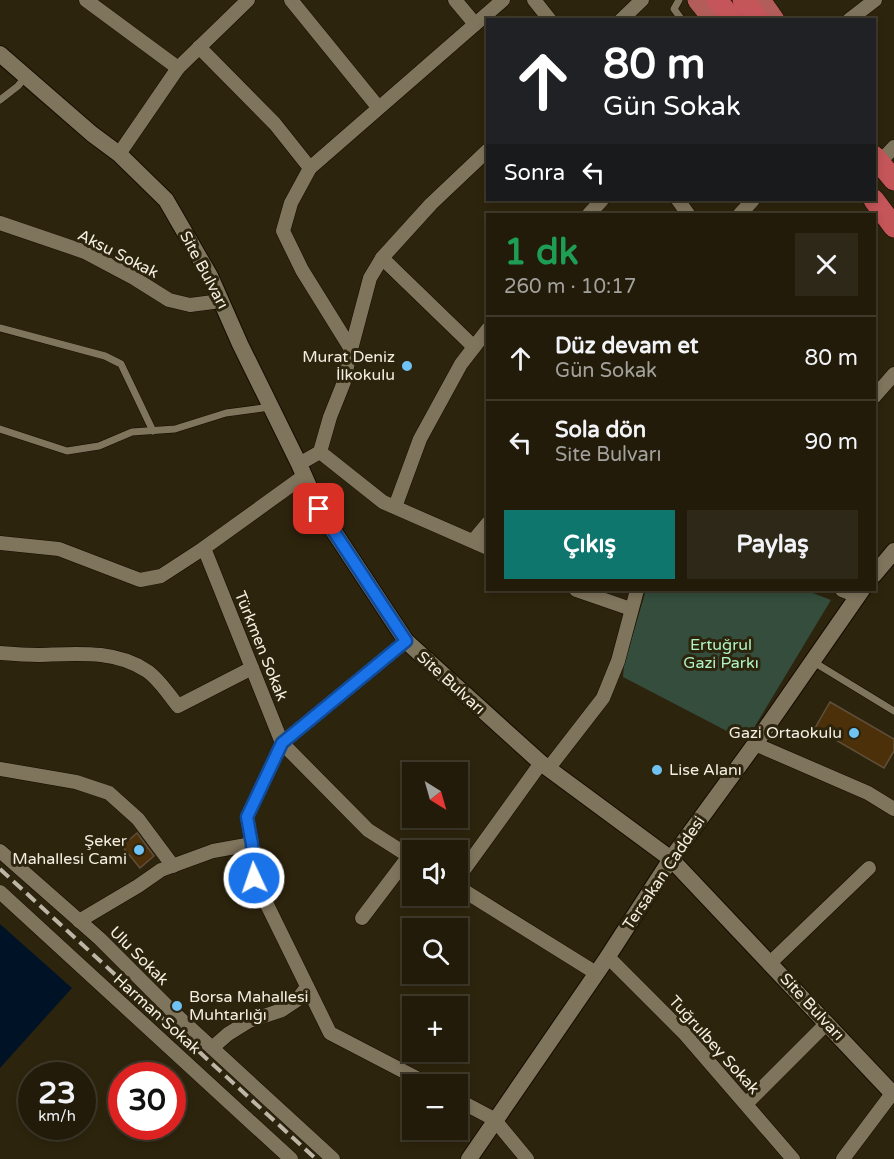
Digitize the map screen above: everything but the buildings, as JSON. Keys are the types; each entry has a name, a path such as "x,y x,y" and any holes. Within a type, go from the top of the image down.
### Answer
{"highway":[{"path":"717,0 731,18"},
{"path":"743,0 757,18"},
{"path":"883,155 894,180"}],"main road":[{"path":"698,0 712,18"},
{"path":"760,0 773,18"}],"street":[{"path":"86,0 178,68"},
{"path":"118,154 178,68 248,0"},
{"path":"291,0 378,107"},
{"path":"455,0 475,24"},
{"path":"351,349 302,270 283,231 291,203 310,168 503,0"},
{"path":"534,0 548,18"},
{"path":"623,18 642,0"},
{"path":"852,18 875,0"},
{"path":"199,47 275,124 310,168"},
{"name":"Site Bulvarı","path":"0,54 118,154 166,200 210,276 319,509 406,641 545,766 671,859 893,1093"},
{"path":"0,543 59,549 140,580 161,576 204,548 302,470 320,452 330,417 344,382 370,278 382,258 431,204 486,152"},
{"path":"590,213 601,201"},
{"path":"741,213 752,201"},
{"name":"Aksu Sokak","path":"0,223 85,252 169,300 190,305 221,301"},
{"path":"382,258 474,347"},
{"path":"395,507 420,439 461,364 486,332"},
{"path":"876,395 894,374"},
{"path":"320,452 383,502 486,547"},
{"path":"474,541 486,525"},
{"name":"Türkmen Sokak","path":"204,548 282,743"},
{"path":"876,573 894,551"},
{"path":"579,591 631,609"},
{"path":"468,865 545,766 603,698 618,662 637,591"},
{"name":"Tersakan Caddesi","path":"469,1159 494,1119 608,957 671,859 812,661 854,592"},
{"path":"406,641 282,743 247,817 252,844 254,878 330,1033 409,1074"},
{"path":"0,653 38,655 63,652 101,655 129,661 149,672 178,706 252,668"},
{"path":"282,743 368,830 402,851"},
{"path":"755,744 868,793 894,809"},
{"path":"0,769 76,782 109,793 138,819 173,866"},
{"path":"79,921 161,870 213,851 252,844"},
{"name":"Ulu Sokak","path":"0,851 79,921 333,1159"},
{"path":"362,918 402,868"},
{"path":"770,963 869,868"},
{"name":"Harman Sokak","path":"0,892 291,1159"},
{"path":"468,893 596,973"},
{"name":"Tuğrulbey Sokak","path":"608,957 684,1033 793,1159"},
{"path":"212,1048 228,1034 249,1021 282,1010 297,1000 307,987"},
{"path":"746,1104 826,1023"},
{"path":"843,1159 893,1093"},
{"path":"468,1105 494,1119 527,1159"}],"lane":[{"path":"679,0 674,9 681,18"},
{"path":"0,100 26,76"},
{"path":"0,328 105,356 121,364 153,431"},
{"path":"0,429 67,451 99,446 132,432 175,429 226,413 271,407"},
{"path":"812,661 894,711"}],"green space":[{"name":"Ertuğrul Gazi Parkı","path":"646,591 808,591 831,600 746,741 623,677 624,665"}],"water":[{"path":"0,924 72,988 0,1068"}],"railway":[{"path":"0,869 316,1159"}],"place":[{"name":"Murat Deniz İlkokulu","path":"407,366"},
{"name":"Gazi Ortaokulu","path":"854,733"},
{"name":"Lise Alanı","path":"657,770"},
{"name":"Şeker Mahallesi Cami","path":"139,850"},
{"name":"Borsa Mahallesi Muhtarlığı","path":"177,1006"}],"route":[{"path":"254,878 252,844 247,817 282,743 406,641 319,509"}]}
